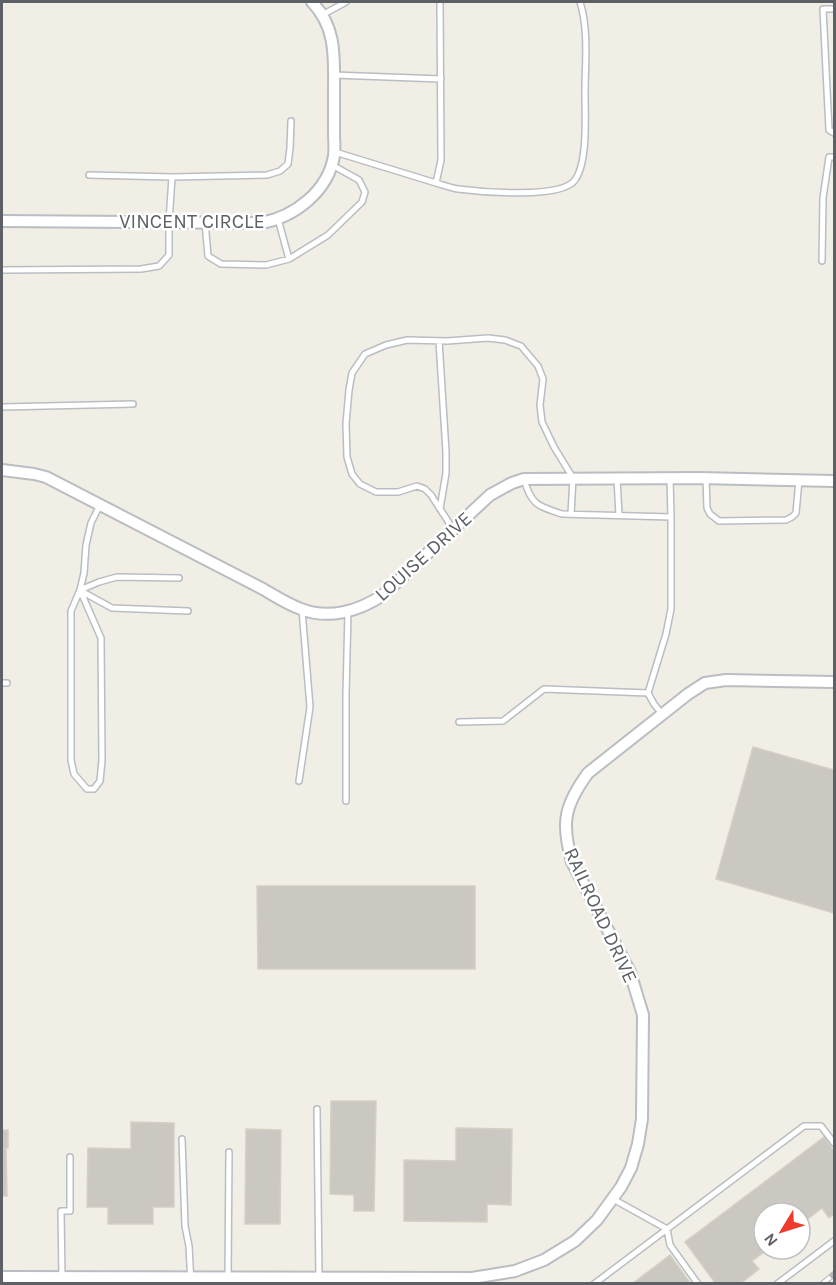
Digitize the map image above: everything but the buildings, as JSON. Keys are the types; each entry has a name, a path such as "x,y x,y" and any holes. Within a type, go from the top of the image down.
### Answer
{"street":[{"name":"VINCENT CIRCLE","path":"2,221 261,223 292,213 305,204 322,184 332,165 335,152 334,52 331,33 326,21 312,2"},
{"name":"LOUISE DRIVE","path":"2,470 46,477 303,610 333,614 348,612 369,604 383,595 490,495 524,479 706,478 834,481"},
{"name":"RAILROAD DRIVE","path":"2,1277 430,1281 488,1276 515,1271 558,1252 575,1241 597,1220 621,1187 631,1168 642,1119 644,1015 630,972 572,862 566,843 565,827 570,801 588,773 705,683 726,680 834,682"}],"lane":[{"path":"322,15 346,2"},
{"path":"436,183 441,160 440,2"},
{"path":"335,152 456,189 520,193 564,188 575,180 584,160 585,39 580,2"},
{"path":"834,9 823,9 829,130 834,133"},
{"path":"334,75 441,79"},
{"path":"89,175 172,177 267,175 280,171 288,164 291,121"},
{"path":"822,261 823,198 829,157 834,157"},
{"path":"205,222 208,256 221,264 266,265 289,259 327,234 362,202 365,192 359,180 332,165"},
{"path":"2,270 141,269 159,266 169,255 172,177"},
{"path":"278,219 289,259"},
{"path":"453,529 431,495 424,489 417,486 398,492 376,492 360,484 352,474 347,457 346,424 352,373 365,354 386,345 407,340 488,338 505,340 521,346 538,366 543,379 540,405 542,422 573,478 571,514"},
{"path":"439,341 446,452 446,473 440,510"},
{"path":"2,407 133,404"},
{"path":"617,478 619,515"},
{"path":"662,714 648,693 671,609 670,478"},
{"path":"706,478 707,508 710,514 719,520 786,520 796,513 799,480"},
{"path":"524,479 532,500 545,509 562,514 671,517"},
{"path":"80,590 101,638 102,759 100,781 94,789 87,789 74,774 71,760 71,611 84,573 86,545 91,523 100,505"},
{"path":"80,590 117,577 179,578"},
{"path":"80,590 112,608 188,611"},
{"path":"299,781 310,707 303,610"},
{"path":"346,801 348,612"},
{"path":"459,722 503,721 544,689 648,693"},
{"path":"317,1109 326,1280"},
{"path":"594,1284 804,1126 821,1126 834,1143"},
{"path":"182,1139 185,1226 191,1280"},
{"path":"229,1152 235,1279"},
{"path":"62,1277 61,1211 70,1211 70,1157"},
{"path":"613,1199 667,1229"},
{"path":"667,1229 670,1245 698,1284"},
{"path":"777,1284 834,1241"}],"railway":[{"path":"822,1284 834,1274"}]}
